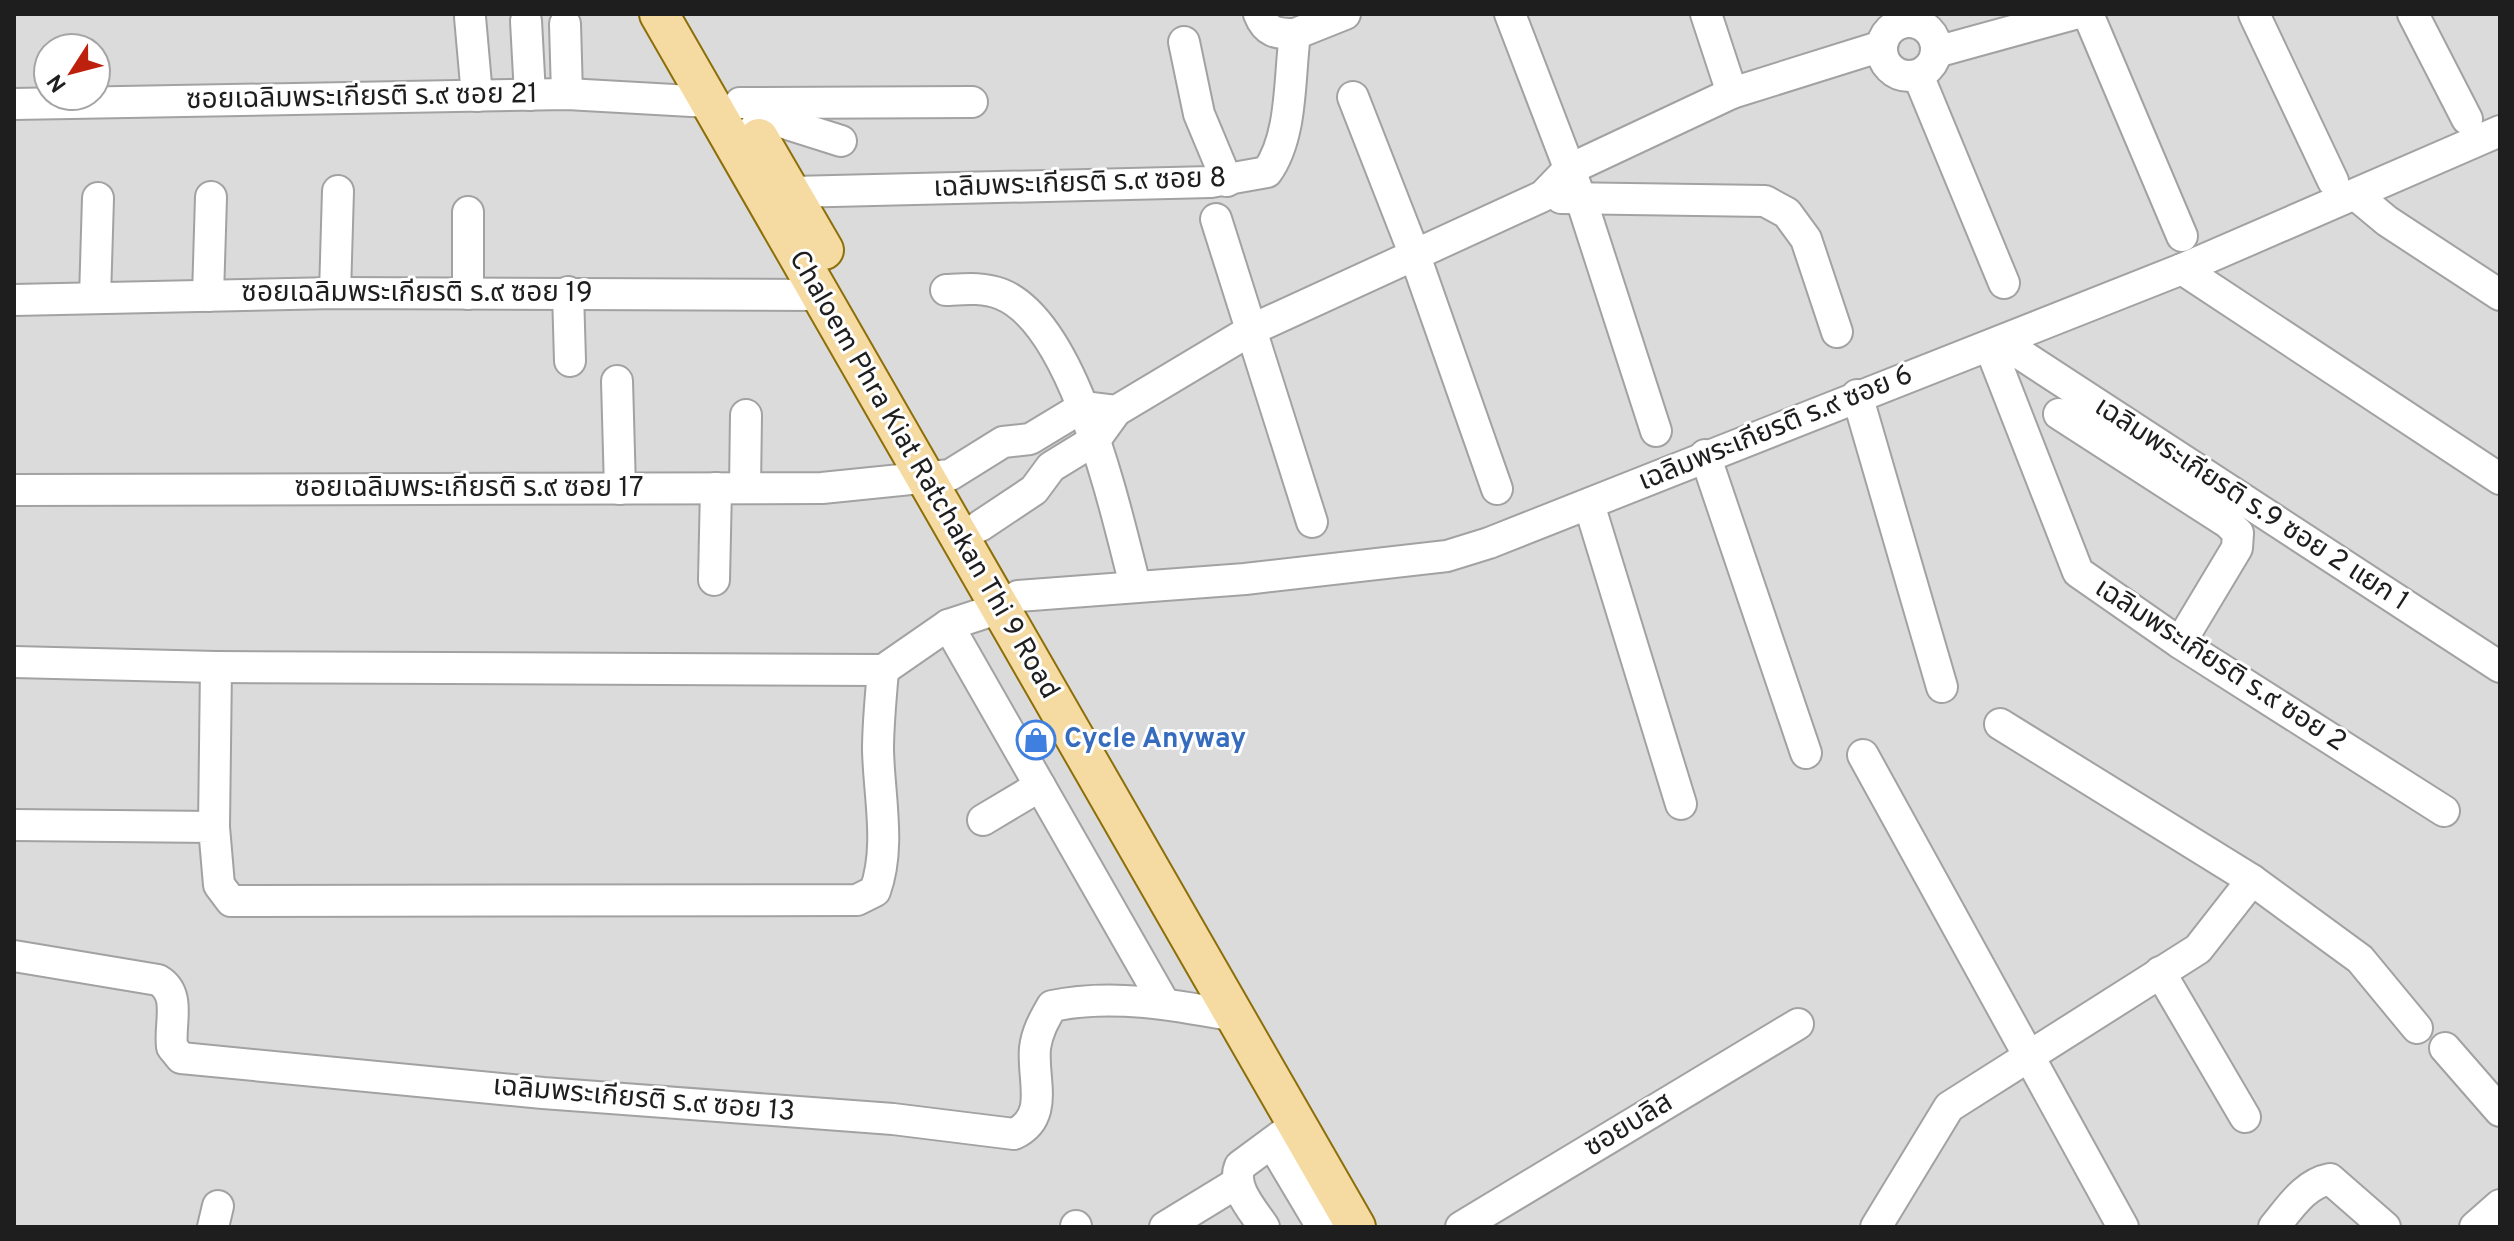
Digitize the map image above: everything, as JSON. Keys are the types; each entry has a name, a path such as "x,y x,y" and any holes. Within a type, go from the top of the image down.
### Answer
{"main road":[{"name":"Chaloem Phra Kiat Ratchakan Thi 9 Road","path":"659,14 792,192 937,476 1009,602 1293,1127 1377,1227"},
{"name":"Chaloem Phra Kiat Ratchakan Thi 9 Road","path":"687,14 820,295 937,476 980,526 1009,602 1293,1127 1356,1227"}],"street":[{"path":"1259,14 1264,26 1276,34 1295,34 1345,14"},
{"path":"1510,14 1581,199 1656,431"},
{"path":"1706,14 1732,93"},
{"path":"1892,28 1884,59 1892,70 1904,76 1927,64 2074,14"},
{"path":"2088,14 2182,236"},
{"path":"2254,14 2345,189 2387,221 2500,295"},
{"path":"2413,14 2467,119"},
{"path":"470,17 477,96"},
{"path":"526,21 530,95"},
{"path":"980,526 1034,490 1051,467 1095,440 1116,411 1253,329 1543,196 1568,170 1732,93 1913,21 1926,27 1934,38 1927,64 2004,283"},
{"path":"565,24 567,94"},
{"name":"เฉลิมพระเกียรติ ร.๙ ซอย 8","path":"792,192 1227,181 1267,172 1277,158 1295,34"},
{"path":"1184,42 1199,114 1227,181"},
{"name":"ซอยเฉลิมพระเกียรติ ร.๙ ซอย 21","path":"14,104 567,94 734,111"},
{"path":"1353,97 1414,253 1497,489"},
{"path":"734,111 972,102"},
{"path":"734,111 760,123 781,122 841,141"},
{"name":"เฉลิมพระเกียรติ ร.๙ ซอย 6","path":"883,670 948,625 1009,602 1135,585 1245,579 1447,556 1589,504 1705,455 2182,269 2345,189 2500,131"},
{"path":"335,293 338,191"},
{"path":"1543,196 1765,201 1787,213 1806,239 1837,332"},
{"path":"208,296 211,197"},
{"path":"95,298 98,198"},
{"path":"468,212 468,294"},
{"path":"1216,219 1312,522"},
{"path":"2182,269 2500,479"},
{"path":"946,290 975,288 1002,295 1040,327 1083,407 1135,585"},
{"path":"568,292 570,361"},
{"name":"ซอยเฉลิมพระเกียรติ ร.๙ ซอย 19","path":"14,300 335,293 820,295"},
{"name":"เฉลิมพระเกียรติ ร.๙ ซอย 2","path":"1996,344 2078,572 2180,643 2444,811"},
{"name":"เฉลิมพระเกียรติ ร.9 ซอย 2 แยก 1","path":"1996,344 2500,667"},
{"path":"617,381 620,489"},
{"path":"1857,395 1942,687"},
{"path":"937,476 1003,442 1030,439 1083,407 1116,411"},
{"path":"2059,414 2228,523 2238,533 2237,548 2180,643"},
{"path":"714,580 746,415"},
{"path":"1705,455 1806,753"},
{"name":"ซอยเฉลิมพระเกียรติ ร.๙ ซอย 17","path":"14,490 730,488 872,485 937,476"},
{"path":"1589,504 1681,804"},
{"path":"948,625 1164,1003"},
{"path":"14,662 216,667 883,670 878,749 882,872 875,891 857,900 231,901 223,895 219,885 214,827 216,667"},
{"path":"2000,724 2252,880 2360,959 2417,1028"},
{"path":"1863,755 2123,1227"},
{"path":"983,820 1040,786"},
{"path":"14,825 214,827"},
{"path":"1888,1221 1949,1107 2198,949 2252,880"},
{"name":"เฉลิมพระเกียรติ ร.๙ ซอย 13","path":"14,956 158,980 173,993 172,1047 181,1058 543,1093 893,1119 1014,1134 1027,1128 1037,1112 1035,1049 1039,1029 1052,1006 1079,1000 1164,1003 1235,1016"},
{"path":"2160,972 2245,1117"},
{"name":"ซอยบลิส","path":"1461,1227 1798,1024"},
{"path":"2445,1048 2500,1111"},
{"path":"1264,1227 1237,1183 1240,1166 1293,1127 1322,1227"},
{"path":"2274,1227 2299,1196 2317,1181 2330,1179 2385,1227"},
{"path":"1165,1227 1237,1183"},
{"path":"2475,1227 2500,1205"}],"shaded area":[{"path":"14,14 2500,14 2500,1227 14,1227"}],"place":[{"name":"Cycle Anyway","path":"1036,740"}]}
